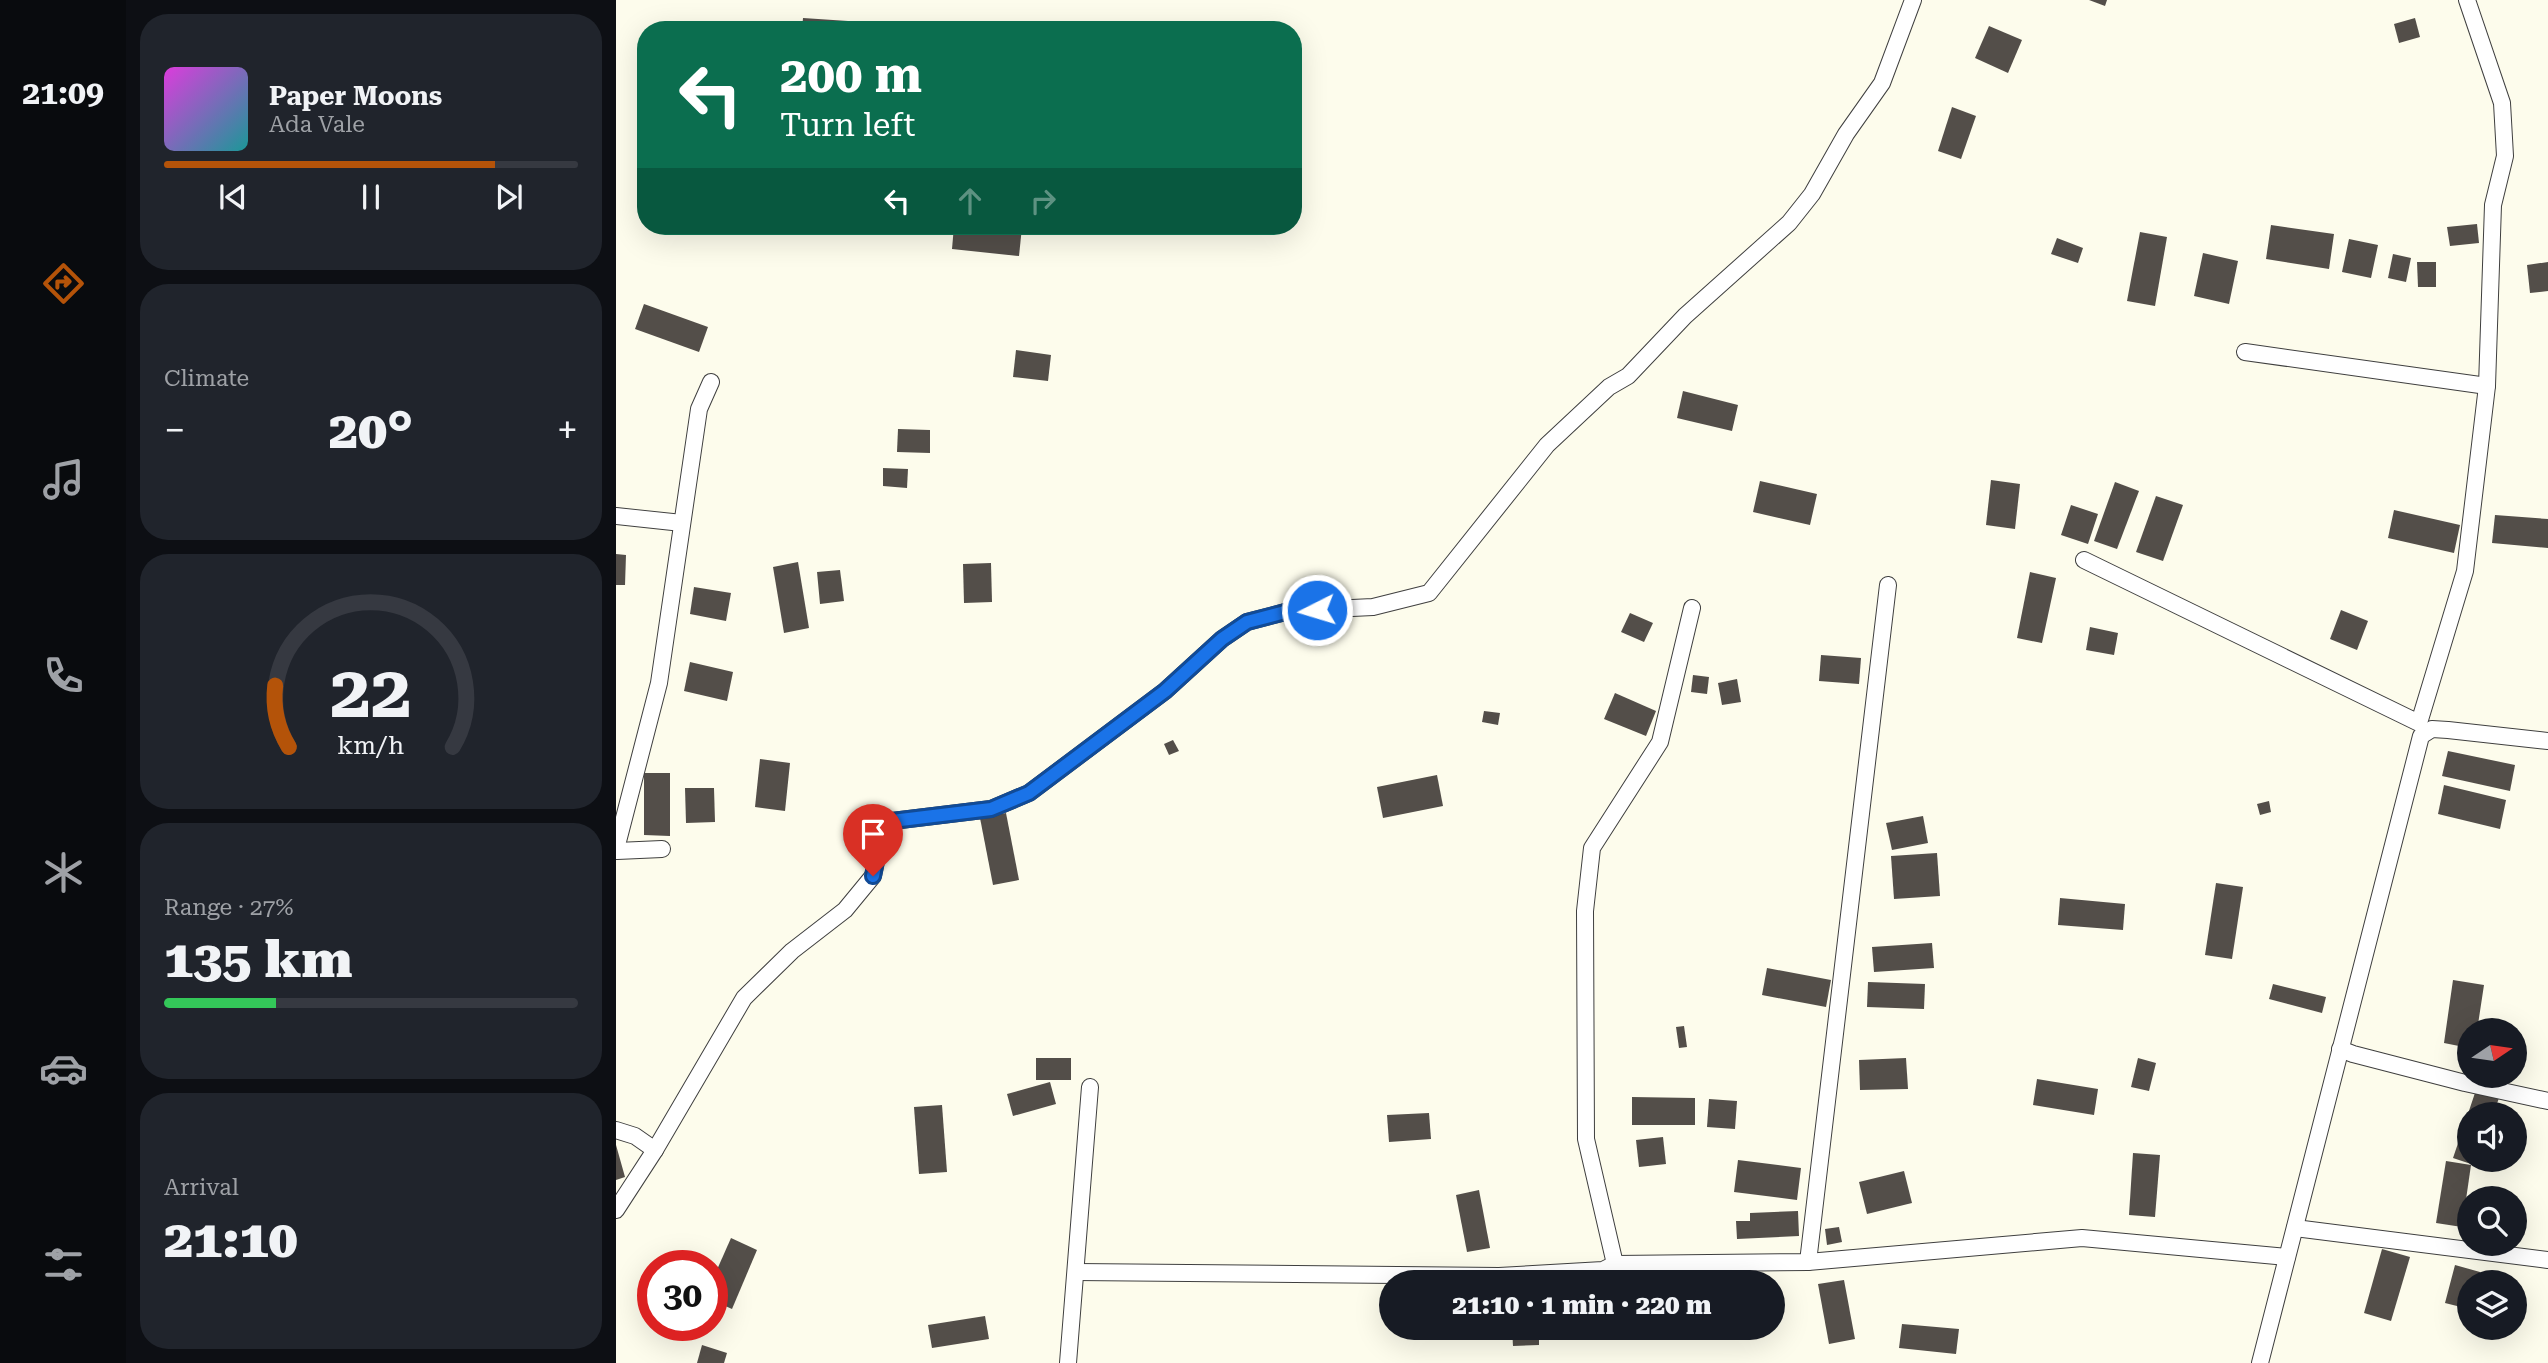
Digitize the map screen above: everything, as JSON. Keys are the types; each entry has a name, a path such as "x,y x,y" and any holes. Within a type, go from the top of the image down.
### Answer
{"street":[{"path":"616,1210 655,1150 744,998 792,951 845,910 873,876 884,822 991,809 1029,793 1165,691 1222,639 1247,622 1289,611 1373,607 1429,593 1547,445 1609,387 1628,376 1685,316 1789,223 1812,194 1846,134 1882,83 1913,0"},
{"path":"2084,560 2419,723 2465,571 2487,386 2493,205 2505,156 2502,103 2467,0"},
{"path":"2245,352 2487,386"},
{"path":"662,849 617,851 659,683 699,409 711,382"},
{"path":"616,516 682,523"},
{"path":"1808,1262 1888,585"},
{"path":"1615,1264 1586,1139 1585,911 1592,848 1660,742 1692,608"},
{"path":"2260,1363 2421,736 2432,729 2548,741"},
{"path":"2340,1049 2465,1083 2548,1101"},
{"path":"1068,1363 1090,1087"},
{"path":"616,1130 635,1136 655,1150"},
{"path":"2295,1228 2548,1260"},
{"path":"1076,1272 1499,1276 1603,1270 1615,1264 1808,1262 2082,1238 2287,1257"}],"building":[{"path":"2089,0 2107,0 2105,6"},
{"path":"803,18 848,21 803,21"},
{"path":"2415,18 2420,37 2399,43 2394,24"},
{"path":"1989,26 2022,40 2008,73 1975,58"},
{"path":"1952,107 1976,116 1961,159 1938,151"},
{"path":"2477,224 2479,243 2450,246 2447,227"},
{"path":"2271,225 2334,234 2329,269 2266,259"},
{"path":"2140,232 2167,237 2155,306 2127,301"},
{"path":"953,235 1021,235 1019,256 952,249"},
{"path":"2057,238 2083,248 2078,263 2051,254"},
{"path":"2349,239 2378,245 2371,278 2342,272"},
{"path":"2203,253 2238,261 2229,304 2194,296"},
{"path":"2393,254 2411,258 2406,282 2388,278"},
{"path":"2417,262 2436,262 2436,287 2418,287"},
{"path":"2548,262 2548,291 2530,293 2527,265"},
{"path":"644,304 708,327 699,352 635,329"},
{"path":"1016,350 1051,355 1048,381 1013,377"},
{"path":"1683,391 1738,405 1732,431 1677,418"},
{"path":"898,429 930,430 930,453 897,452"},
{"path":"883,468 908,469 907,488 883,486"},
{"path":"1991,480 2020,484 2015,529 1986,525"},
{"path":"1760,481 1817,494 1810,525 1753,512"},
{"path":"2115,482 2139,491 2117,549 2094,541"},
{"path":"2156,496 2183,505 2163,561 2136,552"},
{"path":"2071,505 2098,514 2088,544 2061,535"},
{"path":"2394,510 2460,525 2454,553 2388,538"},
{"path":"2495,515 2548,519 2548,548 2492,543"},
{"path":"616,554 626,555 625,585 616,585"},
{"path":"798,562 809,628 784,633 773,567"},
{"path":"991,563 992,602 964,603 963,564"},
{"path":"840,570 844,601 820,604 817,572"},
{"path":"2030,572 2056,578 2042,643 2017,638"},
{"path":"694,587 731,593 726,621 690,614"},
{"path":"2341,610 2368,621 2357,650 2330,639"},
{"path":"1630,613 1653,623 1644,642 1621,632"},
{"path":"2090,627 2118,633 2114,655 2086,650"},
{"path":"1821,655 1861,658 1859,684 1819,681"},
{"path":"690,662 733,672 727,701 684,691"},
{"path":"1693,675 1709,677 1707,694 1691,692"},
{"path":"1737,679 1741,702 1722,705 1718,683"},
{"path":"1615,693 1656,711 1646,736 1604,719"},
{"path":"1484,711 1500,713 1498,725 1482,722"},
{"path":"1173,740 1179,751 1169,755 1164,744"},
{"path":"2448,751 2515,765 2510,791 2442,776"},
{"path":"760,759 790,763 785,811 755,807"},
{"path":"644,773 670,773 670,836 644,835"},
{"path":"1437,775 1443,806 1383,818 1377,787"},
{"path":"2444,785 2506,800 2500,829 2438,814"},
{"path":"685,788 714,788 715,822 686,823"},
{"path":"2269,801 2271,812 2260,815 2257,804"},
{"path":"1006,813 1019,880 993,885 980,818"},
{"path":"1923,816 1928,843 1892,850 1886,823"},
{"path":"1937,853 1940,896 1894,899 1891,856"},
{"path":"2216,883 2243,887 2232,959 2205,955"},
{"path":"2060,898 2125,904 2123,930 2058,925"},
{"path":"1932,943 1934,968 1874,972 1872,947"},
{"path":"1767,968 1831,980 1826,1007 1762,995"},
{"path":"2453,980 2484,985 2479,1018 2457,1018 2457,1046 2444,1043"},
{"path":"1868,982 1925,984 1924,1009 1867,1007"},
{"path":"2273,984 2326,997 2322,1013 2269,999"},
{"path":"1684,1026 1687,1047 1679,1048 1676,1027"},
{"path":"1036,1058 1071,1058 1071,1080 1036,1080"},
{"path":"1906,1058 1908,1089 1860,1090 1859,1060"},
{"path":"2138,1058 2156,1063 2149,1091 2131,1087"},
{"path":"2037,1079 2098,1089 2094,1115 2033,1105"},
{"path":"1050,1082 1056,1104 1013,1116 1007,1094"},
{"path":"2476,1090 2499,1098 2498,1102 2472,1102"},
{"path":"1632,1097 1695,1098 1695,1125 1632,1125"},
{"path":"1709,1099 1737,1101 1735,1129 1707,1127"},
{"path":"942,1105 947,1172 919,1174 914,1107"},
{"path":"1429,1113 1431,1139 1389,1142 1387,1115"},
{"path":"1663,1137 1666,1164 1639,1167 1636,1140"},
{"path":"616,1145 625,1177 616,1180"},
{"path":"2133,1153 2160,1155 2155,1217 2129,1215"},
{"path":"1738,1160 1801,1168 1797,1200 1734,1192"},
{"path":"2446,1161 2457,1163 2457,1172 2470,1172 2468,1186 2457,1186 2457,1226 2436,1223"},
{"path":"1904,1171 1912,1203 1867,1214 1859,1182"},
{"path":"1479,1190 1490,1248 1467,1252 1456,1195"},
{"path":"1798,1211 1799,1236 1737,1239 1736,1221 1750,1221 1750,1213"},
{"path":"1839,1227 1842,1242 1827,1245 1825,1229"},
{"path":"731,1238 757,1250 732,1309 728,1307 728,1250 726,1250"},
{"path":"2382,1249 2410,1257 2391,1321 2364,1313"},
{"path":"2455,1265 2473,1270 2457,1270 2457,1306 2445,1303"},
{"path":"1844,1280 1855,1339 1829,1344 1818,1284"},
{"path":"985,1316 989,1339 932,1348 928,1325"},
{"path":"1902,1324 1959,1329 1956,1354 1899,1348"},
{"path":"1513,1340 1539,1340 1539,1345 1513,1346"},
{"path":"702,1345 727,1353 724,1363 697,1363"}],"route":[{"path":"873,876 884,822 991,809 1029,793 1165,691 1222,639 1247,622 1289,611 1317,610"}]}
